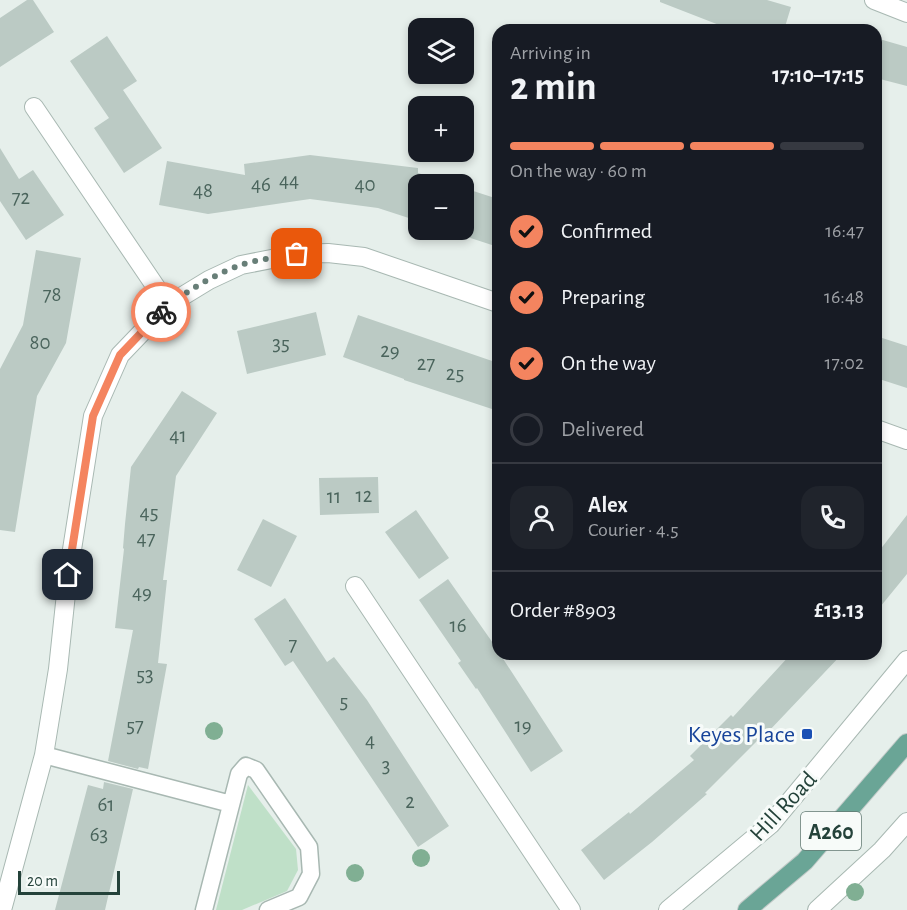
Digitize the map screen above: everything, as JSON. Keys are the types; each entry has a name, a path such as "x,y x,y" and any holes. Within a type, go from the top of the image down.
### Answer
{"main road":[{"name":"A260","path":"747,910 805,861 907,743"}],"street":[{"path":"874,0 907,14"},
{"path":"34,107 168,305"},
{"path":"2,910 44,754 58,669 68,575 93,416 120,355 168,305 209,280 241,265 297,254 364,257 492,301"},
{"path":"882,431 907,440"},
{"path":"355,586 571,910"},
{"name":"Hill Road","path":"668,910 771,824 907,660"},
{"path":"817,910 882,850 907,822"}],"lane":[{"path":"44,754 231,804"},
{"path":"204,910 239,774 246,766 256,770 309,847 311,874 299,897 268,910"}],"green space":[{"path":"248,785 296,849 298,870 287,891 242,910 216,910"}],"building":[{"path":"27,0 33,0 54,32 0,67 0,18"},
{"path":"660,0 767,0 791,7 786,24 717,24 660,2"},
{"path":"107,36 137,81 123,90 162,148 124,173 94,128 109,118 70,61"},
{"path":"882,40 907,47 907,86 882,80"},
{"path":"0,148 19,179 33,170 64,215 26,240 0,201"},
{"path":"310,155 418,168 418,173 421,174 408,174 408,218 378,208 310,199 208,214 159,205 167,161 245,175 244,164"},
{"path":"474,191 492,197 492,245 474,239"},
{"path":"36,250 81,258 66,343 37,396 15,532 0,530 0,369 23,325"},
{"path":"316,312 326,355 247,374 237,331"},
{"path":"358,315 492,361 492,409 404,380 343,357"},
{"path":"882,338 907,346 907,388 882,380"},
{"path":"182,391 217,413 176,476 163,580 167,580 158,663 167,664 148,769 139,767 138,769 108,761 133,630 115,628 131,467"},
{"path":"378,477 379,513 320,515 319,478"},
{"path":"416,510 449,558 419,579 385,532"},
{"path":"907,515 907,574 882,605 882,547"},
{"path":"263,519 297,536 271,587 237,570"},
{"path":"448,579 492,642 492,660 504,660 563,751 531,772 477,688 458,663 461,661 419,600"},
{"path":"285,598 327,662 334,657 367,700 449,826 418,847 293,661 285,666 254,619"},
{"path":"785,660 836,660 768,732 705,793 707,794 604,880 581,850 629,812 630,814 694,760 690,756 731,715 733,717"},
{"path":"104,782 133,789 105,910 55,910 88,785 103,789"}],"way so far":[{"path":"161,312 168,305 209,280 241,265 297,254"}],"place":[{"name":"Keyes Place","path":"807,734"}],"route":[{"path":"68,575 93,416 120,355 161,312"}]}
